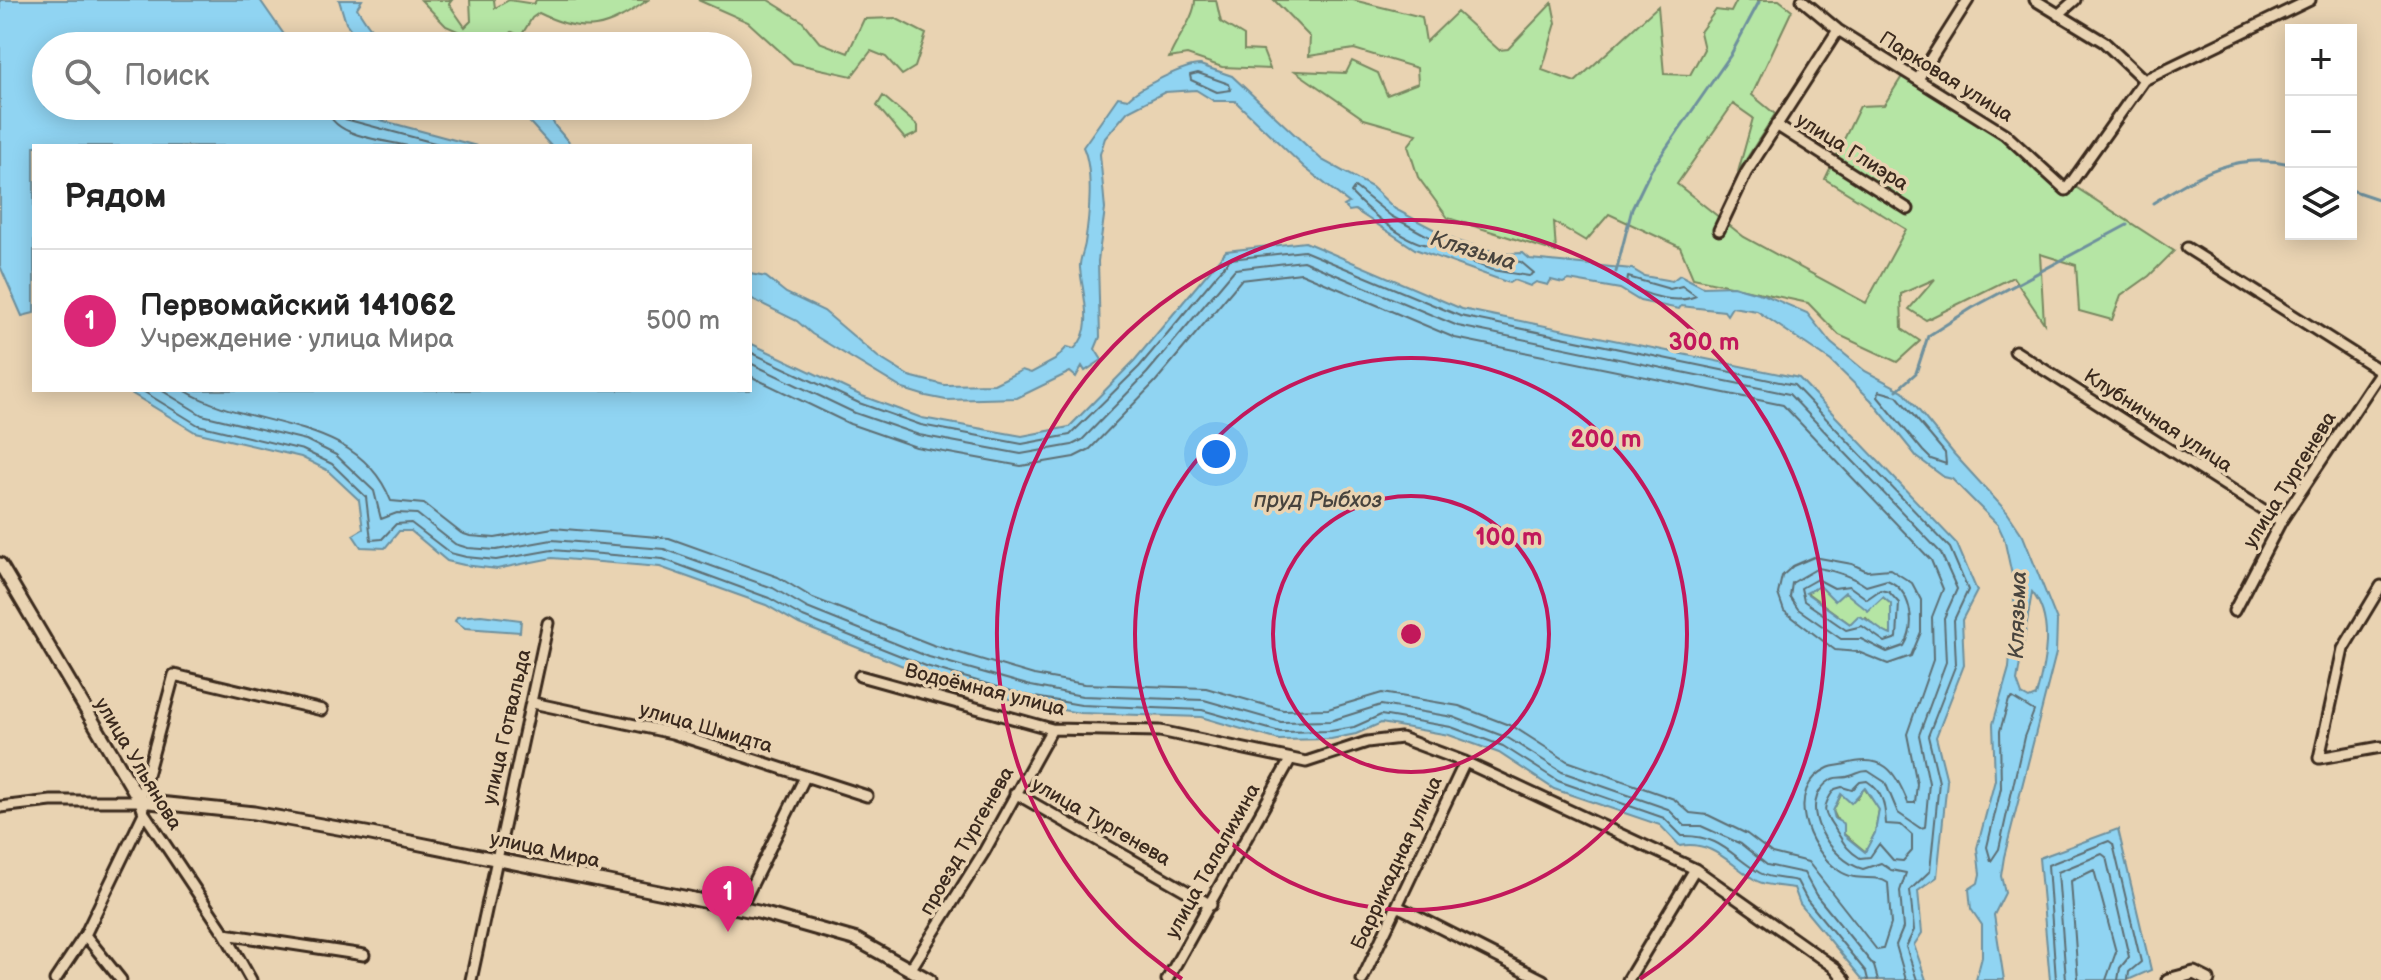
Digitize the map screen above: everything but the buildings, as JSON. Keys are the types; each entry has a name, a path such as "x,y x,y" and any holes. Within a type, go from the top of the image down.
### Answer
{"street":[{"name":"Парковая улица","path":"1802,0 1838,30 2005,134 2066,190 2144,80"},
{"path":"1918,79 1968,0"},
{"path":"2035,0 2104,42 2144,80 2310,0"},
{"path":"2058,15 2075,0"},
{"name":"улица Глиэра","path":"1719,230 1746,173 1838,30"},
{"name":"улица Глиэра","path":"1776,125 1908,209"},
{"path":"2187,248 2381,371"},
{"name":"Клубничная улица","path":"2015,351 2281,521"},
{"name":"улица Тургенева","path":"2234,611 2281,521 2381,371"},
{"name":"улица Ульянова","path":"0,564 142,807 225,934 251,980"},
{"path":"2381,586 2343,649 2319,758 2381,747"},
{"name":"улица Готвальда","path":"475,979 495,858 533,703 548,623"},
{"path":"55,980 85,935 142,807 174,675 322,710"},
{"name":"Водоёмная улица","path":"860,676 1052,729 1160,731 1290,760"},
{"name":"улица Шмидта","path":"533,703 672,733 867,796"},
{"name":"проезд Тургенева","path":"910,970 984,852 1052,729"},
{"path":"1290,760 1306,762 1367,742 1401,738 1465,762 1695,869 1835,968 1845,980"},
{"name":"улица Талалихина","path":"1167,980 1290,760"},
{"name":"Баррикадная улица","path":"1362,980 1465,762"},
{"path":"740,909 805,777"},
{"name":"улица Тургенева","path":"1015,793 1211,905"},
{"path":"0,807 51,801 142,807"},
{"name":"улица Мира","path":"142,807 254,813 495,858 740,909 857,940 929,980"},
{"path":"1628,980 1695,869"},
{"path":"1397,906 1543,980"},
{"path":"225,934 364,955"},
{"path":"85,935 121,980"},
{"path":"2174,977 2194,973 2208,980"}],"green space":[{"path":"421,0 452,0 449,4 465,27 471,21 470,0 494,0 495,8 509,0 534,4 536,0 648,0 620,18 595,26 570,25 539,13 523,32 460,32 446,26"},
{"path":"698,0 768,0 802,21 819,42 848,53 864,19 895,18 926,34 915,67 902,75 886,57 871,51 852,76 793,63 748,22"},
{"path":"1195,0 1216,0 1221,22 1244,36 1244,50 1263,51 1270,69 1222,67 1187,55 1169,58 1192,14"},
{"path":"1274,0 1353,0 1422,17 1426,42 1457,12 1499,50 1508,49 1552,3 1556,23 1542,70 1575,82 1658,6 1664,74 1690,75 1704,49 1700,32 1716,10 1731,12 1737,0 1779,0 1792,10 1752,95 1775,114 1738,172 1753,118 1733,104 1677,184 1744,237 1866,303 1906,229 1825,179 1860,106 1884,105 1903,75 2174,251 2149,276 2121,296 2112,320 2079,311 2076,265 2040,254 2044,323 2013,277 1926,320 1909,309 1935,279 1901,294 1902,329 1920,341 1897,362 1839,335 1808,303 1693,278 1680,247 1609,214 1586,241 1554,222 1556,252 1448,218 1418,177 1408,146 1417,134 1364,119 1295,71 1346,73 1352,61 1378,73 1387,95 1418,83 1417,68 1354,49 1309,56 1310,37"},
{"path":"883,96 918,126 918,133 905,139 877,106"},
{"path":"1820,586 1883,597 1891,604 1891,635 1880,631 1866,618 1850,624 1806,592"},
{"path":"1864,788 1879,809 1875,833 1866,852 1844,834 1833,811 1842,793 1857,798"}],"water":[{"path":"0,0 260,0 282,32 32,32 32,120 380,120 470,144 32,144 32,314 22,316 0,266"},
{"path":"339,0 362,0 357,8 374,32 353,32 346,23"},
{"name":"Клязьма","path":"1200,65 1232,76 1322,160 1372,187 1395,209 1456,241 1504,254 1523,253 1530,259 1632,269 1644,276 1672,281 1680,275 1703,287 1733,286 1765,295 1807,313 1831,343 1865,371 1903,391 2007,512 2023,536 2057,621 2056,653 2004,857 2001,876 2005,893 1994,915 2004,980 1976,980 1982,957 1982,925 1971,909 1969,889 1978,883 1980,874 1977,848 1995,780 1993,724 2009,668 2015,589 2004,538 1998,525 1952,479 1944,477 1917,457 1871,400 1831,361 1757,311 1732,307 1727,315 1724,311 1681,306 1679,309 1640,301 1620,289 1569,280 1563,283 1551,280 1548,285 1536,282 1530,286 1514,280 1509,283 1415,249 1355,210 1349,211 1344,206 1349,203 1305,168 1235,101 1214,101 1196,90 1165,92 1128,111 1105,138 1100,154 1105,209 1098,261 1100,337 1095,349 1102,360 1085,371 1082,366 1076,377 1070,372 1017,398 946,400 926,396 903,389 812,334 797,321 752,299 752,274 766,277 786,293 824,311 878,357 909,376 944,385 994,384 1022,370 1031,373 1055,360 1067,347 1074,349 1084,331 1086,310 1080,265 1088,221 1090,181 1083,147 1118,97 1128,99 1141,89 1183,69","holes":["2032,592 2044,616 2045,656 2036,696 2029,699 2022,695 2017,681"]},
{"path":"528,120 552,120 570,144 549,144"},
{"name":"пруд Рыбхоз","path":"1305,242 1462,309 1799,378 1957,544 1977,591 1962,620 1964,665 1936,737 1947,781 1937,877 1918,891 1922,933 1914,945 1926,980 1863,980 1800,904 1794,888 1761,883 1712,850 1692,845 1680,846 1660,825 1554,789 1499,753 1449,735 1381,723 1356,734 1331,739 1279,740 1201,717 1080,713 1027,704 923,674 799,624 766,605 660,567 552,558 497,569 464,565 447,561 411,531 399,531 385,548 361,547 353,535 363,529 359,500 327,470 301,457 195,432 129,392 752,392 752,344 862,396 922,418 1022,436 1069,427 1134,361 1226,251","holes":["1820,586 1835,601 1845,592 1868,611 1883,597 1891,604 1891,635 1858,616 1850,624 1806,593","1865,788 1879,810 1875,833 1865,852 1844,835 1844,824 1835,819 1833,811 1841,794 1851,803"]},
{"path":"481,615 521,620 520,632 465,628 455,621 457,617"},
{"path":"2118,829 2151,970 2128,980 2050,980 2039,858"}],"waterway":[{"path":"1616,272 1632,209 1651,170 1730,56 1759,2"},
{"path":"2153,203 2218,168 2252,161 2285,163"},
{"path":"2357,192 2381,200"},
{"path":"1897,390 1916,373 1928,336 1972,308 2127,225"}],"place":[{"name":"Первомайский 141062","path":"728,932"}]}
